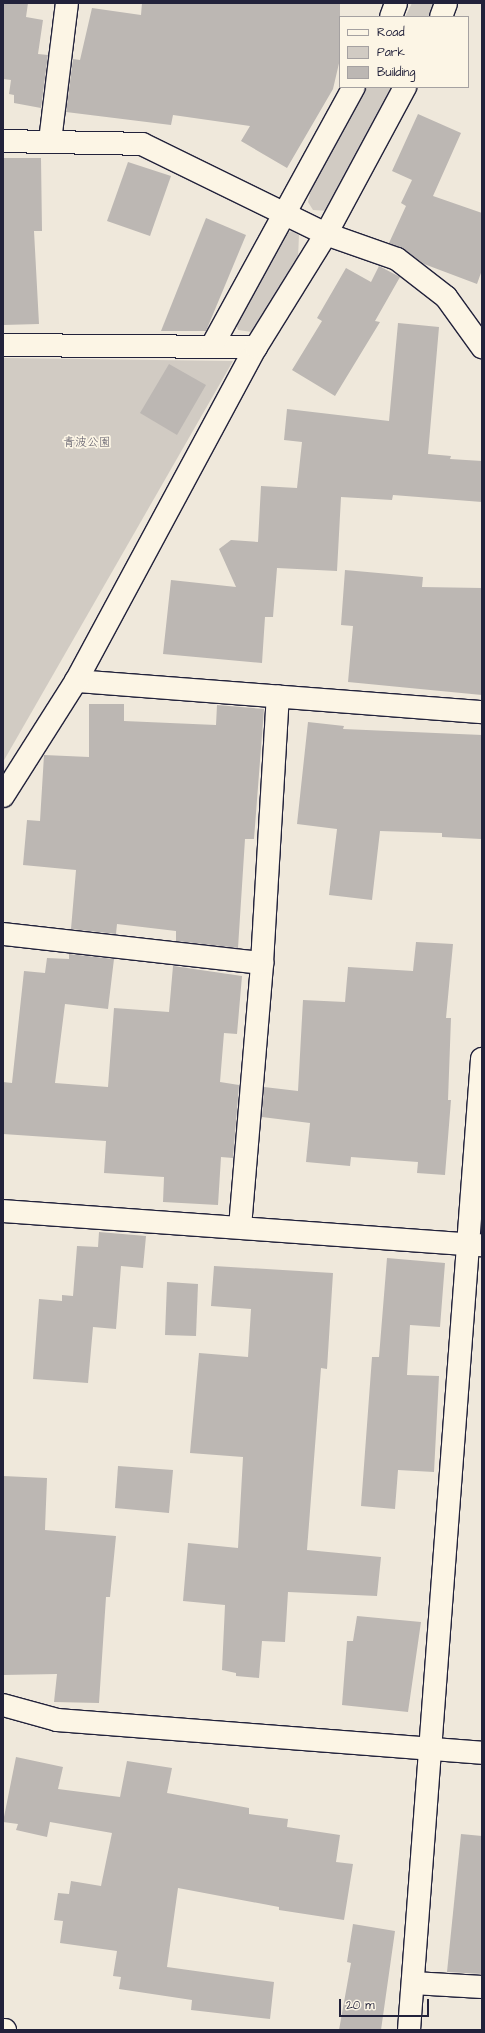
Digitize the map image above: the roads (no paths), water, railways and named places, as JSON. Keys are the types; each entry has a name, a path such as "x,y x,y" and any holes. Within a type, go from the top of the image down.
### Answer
{"street":[{"path":"50,141 67,3"},
{"path":"391,16 396,3"},
{"path":"441,16 446,3"},
{"path":"212,346 282,212 353,88"},
{"path":"3,796 76,680 256,347 326,234 403,88"},
{"path":"3,141 142,144 326,234 397,259 446,296 482,347"},
{"path":"3,345 256,347"},
{"path":"76,680 482,712"},
{"path":"240,1227 262,963 278,696"},
{"path":"3,934 262,963"},
{"path":"409,2030 474,1245 482,1059"},
{"path":"3,1210 474,1245"},
{"path":"3,1705 57,1720 482,1752"},
{"path":"413,1983 482,1988"}],"park label":[{"name":"青波公園","path":"87,443"}]}
